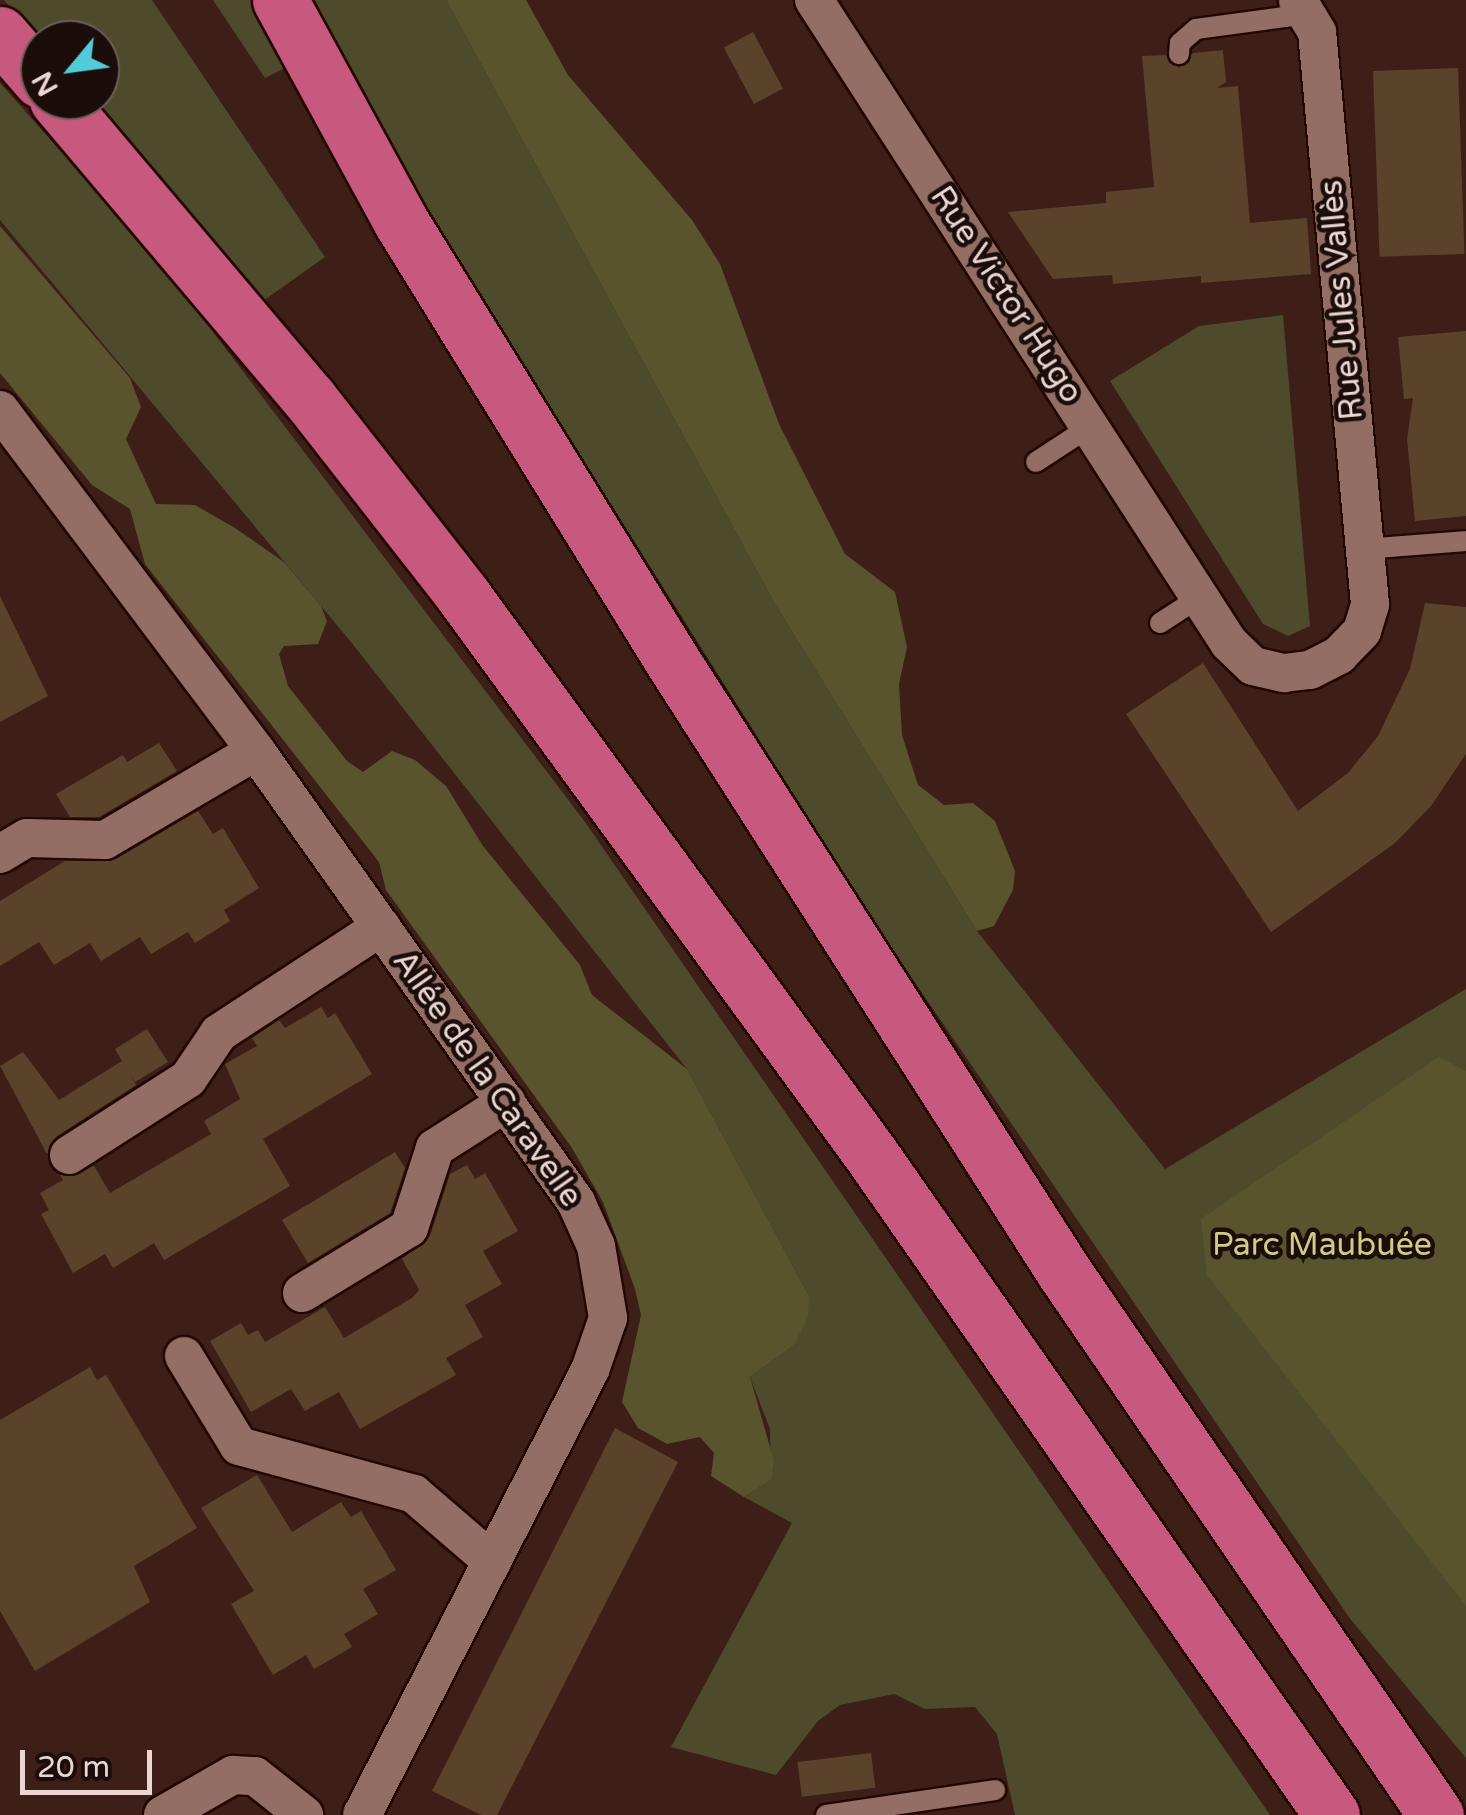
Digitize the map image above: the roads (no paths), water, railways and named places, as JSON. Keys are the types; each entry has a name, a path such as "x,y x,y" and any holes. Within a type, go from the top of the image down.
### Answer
{"highway":[{"path":"280,0 401,222 673,662 1064,1272 1436,1815"},
{"path":"0,34 20,57"},
{"path":"74,120 309,398 474,610 870,1154 1332,1815"}],"street":[{"name":"Rue Victor Hugo","path":"814,0 1198,594 1252,666 1284,673 1310,670 1339,655 1362,631 1370,604"},
{"name":"Rue Jules Vallès","path":"1302,7 1317,32 1370,604"},
{"name":"Allée de la Caravelle","path":"0,410 256,750 507,1102 576,1202 596,1246 608,1318 590,1370 362,1815"},
{"path":"0,854 27,838 106,840 256,750"},
{"path":"69,1155 188,1079 219,1033 381,927"},
{"path":"302,1293 409,1228 434,1148 507,1102"},
{"path":"184,1356 239,1446 414,1494 492,1561"},
{"path":"163,1815 233,1775 255,1776 304,1815"}],"lane":[{"path":"1179,54 1180,43 1196,28 1302,7"},
{"path":"1036,462 1091,426"},
{"path":"1364,549 1466,541"},
{"path":"1160,623 1198,594"},
{"path":"826,1815 996,1790"}],"park label":[{"name":"Parc Maubuée","path":"1322,1245"}]}
